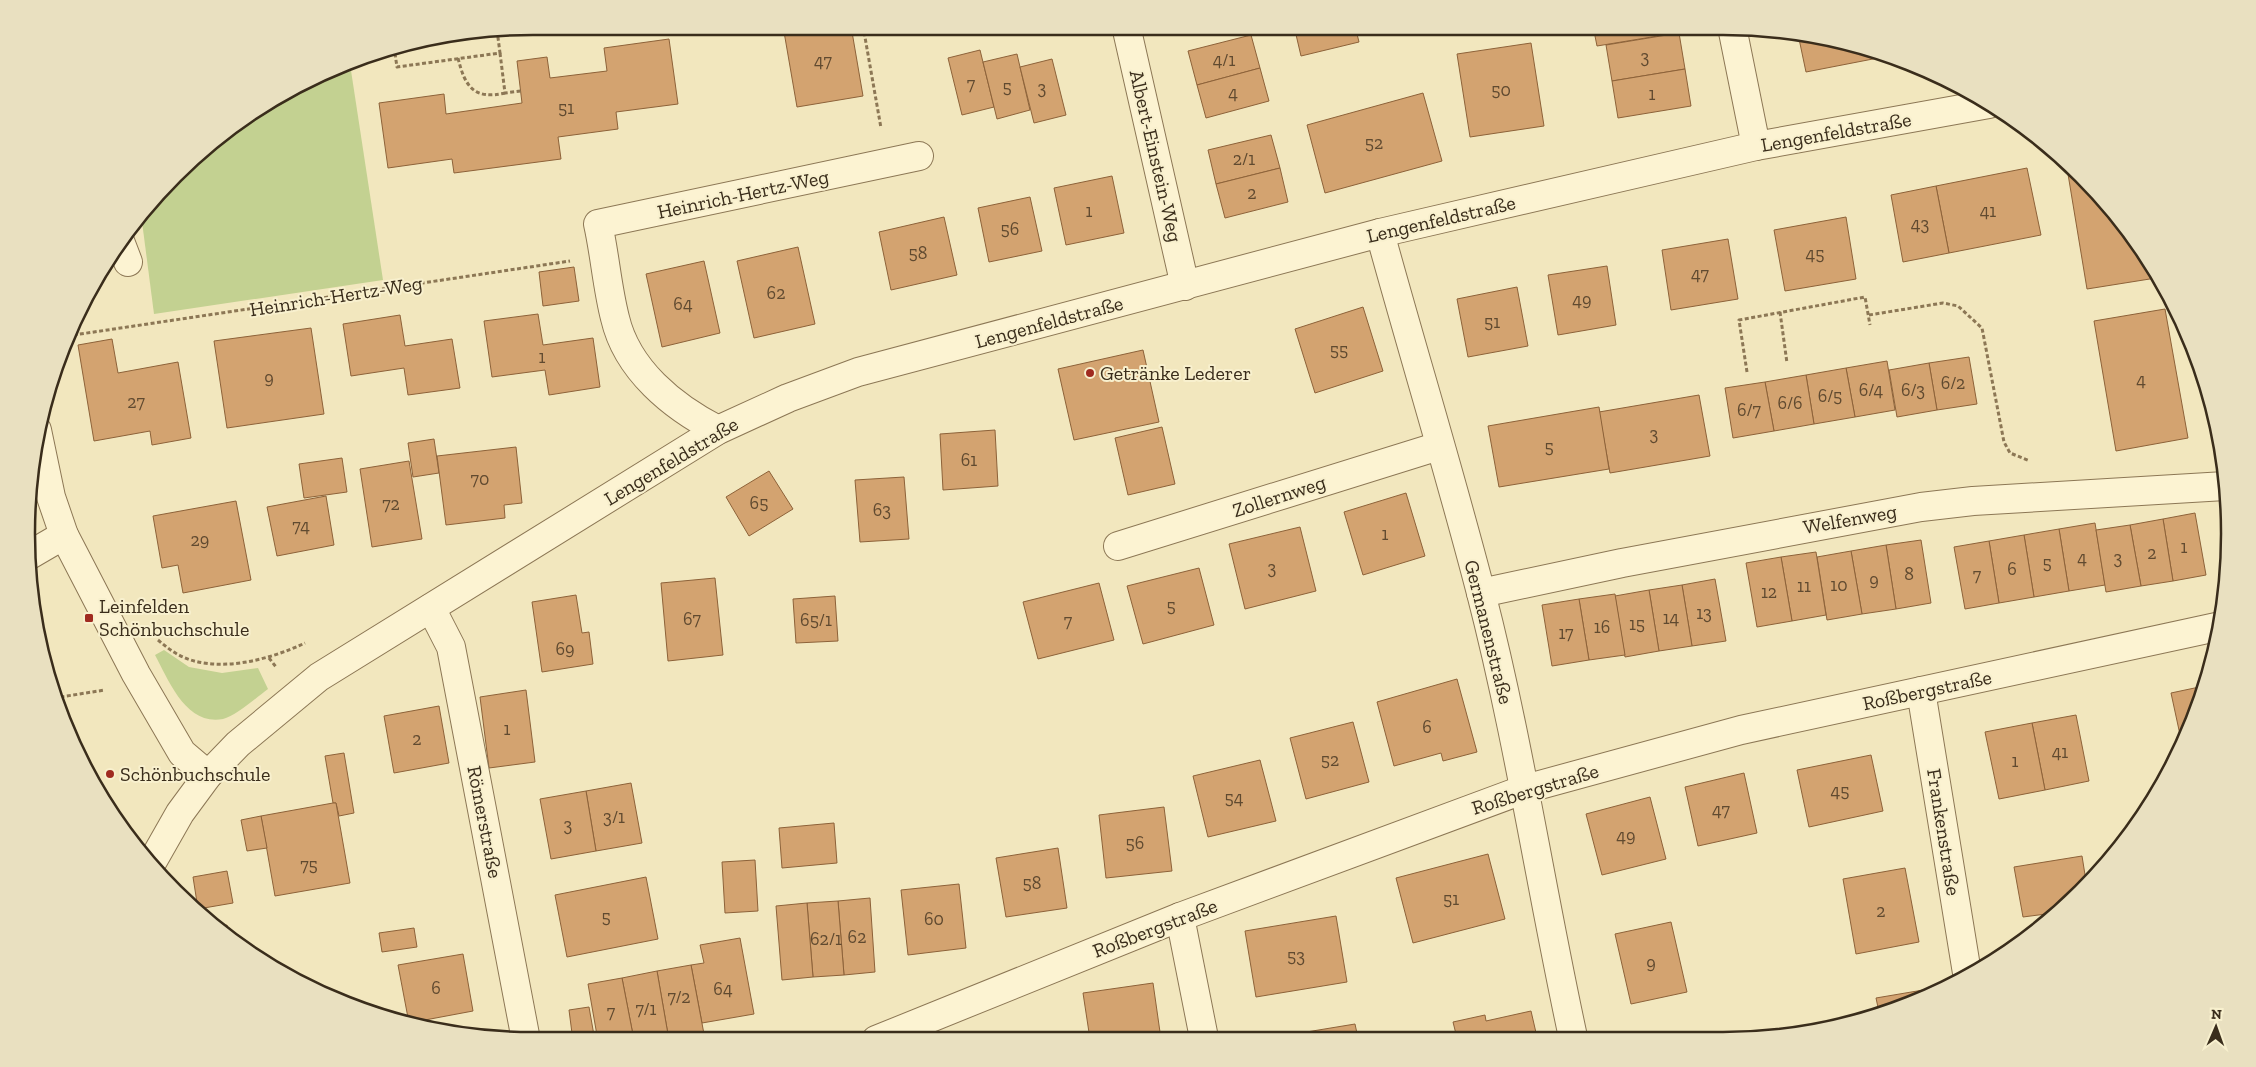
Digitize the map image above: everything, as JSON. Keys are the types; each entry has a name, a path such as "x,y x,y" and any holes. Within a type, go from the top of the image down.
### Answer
{"street":[{"name":"Albert-Einstein-Weg","path":"1128,35 1185,286"},
{"path":"1734,35 1756,146"},
{"name":"Lengenfeldstraße","path":"155,857 180,813 208,775 238,744 319,678 718,430 788,398 858,372 1380,233 1756,146 1978,106"},
{"name":"Heinrich-Hertz-Weg","path":"718,430 695,418 646,378 627,351 615,320 598,224 919,156"},
{"name":"Germanenstraße","path":"1380,233 1481,593 1516,740 1556,958 1572,1032"},
{"name":"Zollernweg","path":"1118,546 1439,446"},
{"path":"42,453 51,497 64,535 136,674 182,753 208,775"},
{"name":"Welfenweg","path":"1481,593 1622,562 1921,507 1973,501 2219,486"},
{"path":"36,552 64,535"},
{"name":"Römerstraße","path":"431,608 451,647 524,1032"},
{"name":"Roßbergstraße","path":"896,1032 1180,917 1525,789 1741,730 2212,628"},
{"name":"Frankenstraße","path":"1921,691 1966,968"},
{"path":"1180,917 1203,1032"}],"path":[{"path":"865,35 888,164"},
{"path":"498,36 505,93"},
{"path":"395,55 397,67 500,53"},
{"path":"458,58 466,80 477,94 488,95 521,91"},
{"name":"Heinrich-Hertz-Weg","path":"77,335 605,255"},
{"path":"1747,372 1739,320 1865,297 1870,325"},
{"path":"1868,315 1943,303 1958,306 1982,328 2004,442 2010,453 2027,461 2036,462"},
{"path":"1780,312 1787,363"},
{"path":"118,638 155,638 178,655 204,662 242,664 278,656 311,640"},
{"path":"62,697 100,691"}],"green space":[{"path":"351,70 383,280 154,314 142,225 181,181 230,138 284,102 313,86"},
{"path":"164,650 189,667 222,673 258,668 268,689 240,710 223,719 210,719 199,716 180,699 166,677 155,655"}],"building":[{"path":"785,35 853,35 863,96 797,107"},
{"path":"1251,35 1260,68 1197,85 1188,51"},
{"path":"1296,35 1357,35 1359,42 1301,56"},
{"path":"1595,35 1664,35 1597,46"},
{"path":"1667,35 1679,35 1685,69 1612,81 1606,45"},
{"path":"669,39 678,104 616,112 618,129 558,137 561,159 454,173 452,159 388,168 379,103 444,94 446,114 522,103 517,61 547,57 550,78 607,71 604,48"},
{"path":"1800,41 1875,59 1806,72"},
{"path":"1531,43 1544,126 1470,137 1457,54"},
{"path":"980,50 994,107 962,115 948,58"},
{"path":"1017,54 1030,110 997,119 983,62"},
{"path":"1052,59 1066,115 1034,123 1020,67"},
{"path":"1260,68 1269,101 1206,118 1197,85"},
{"path":"1685,69 1691,106 1618,118 1612,81"},
{"path":"1423,93 1442,161 1325,193 1307,125"},
{"path":"1271,135 1280,168 1216,184 1208,150"},
{"path":"1280,168 1288,202 1225,218 1216,184"},
{"path":"2027,168 2041,235 1949,253 1936,186"},
{"path":"2068,175 2118,230 2151,279 2087,289"},
{"path":"1112,176 1124,233 1066,245 1054,188"},
{"path":"1936,186 1949,253 1903,262 1891,195"},
{"path":"1030,197 1042,251 989,262 978,208"},
{"path":"944,217 957,275 891,290 879,232"},
{"path":"1846,217 1856,279 1785,291 1774,230"},
{"path":"1728,239 1738,299 1671,310 1662,250"},
{"path":"798,247 815,324 754,338 737,261"},
{"path":"704,261 720,333 662,347 646,274"},
{"path":"1607,266 1616,325 1558,335 1548,275"},
{"path":"574,267 579,301 543,306 539,272"},
{"path":"1517,287 1528,346 1468,357 1457,299"},
{"path":"1363,307 1383,371 1315,393 1295,329"},
{"path":"2165,309 2188,438 2116,451 2094,321"},
{"path":"538,314 543,345 593,338 600,387 549,395 545,370 492,377 484,321"},
{"path":"400,315 405,346 452,339 460,388 408,395 404,368 351,376 343,324"},
{"path":"311,328 324,414 227,428 214,341"},
{"path":"112,339 118,373 178,362 191,438 152,445 150,431 94,441 78,345"},
{"path":"1143,350 1159,422 1074,440 1058,369"},
{"path":"1969,357 1977,404 1937,410 1929,363"},
{"path":"1887,361 1895,410 1855,417 1846,368"},
{"path":"1929,363 1937,410 1897,417 1889,370"},
{"path":"1846,368 1855,417 1814,424 1806,375"},
{"path":"1806,375 1814,424 1774,431 1765,382"},
{"path":"1765,382 1774,431 1733,438 1725,388"},
{"path":"1699,395 1710,456 1610,473 1599,412"},
{"path":"1599,407 1609,469 1499,487 1488,426"},
{"path":"1162,427 1175,484 1128,495 1115,438"},
{"path":"995,430 998,486 943,490 940,434"},
{"path":"434,439 439,473 413,477 408,443"},
{"path":"516,447 522,503 504,505 505,518 446,525 437,456"},
{"path":"342,458 347,492 304,498 299,464"},
{"path":"409,461 422,539 372,547 360,469"},
{"path":"769,471 793,509 749,536 726,497"},
{"path":"904,477 909,539 860,542 855,480"},
{"path":"1406,493 1425,556 1363,575 1344,512"},
{"path":"326,496 334,545 277,556 267,507"},
{"path":"236,501 251,580 183,593 178,565 162,568 153,516"},
{"path":"2195,513 2206,575 2173,581 2163,519"},
{"path":"2163,519 2173,581 2141,586 2130,525"},
{"path":"2095,523 2105,585 2069,591 2059,529"},
{"path":"2130,525 2141,586 2106,592 2096,530"},
{"path":"1300,527 1316,591 1245,609 1229,544"},
{"path":"2059,529 2069,591 2034,597 2024,535"},
{"path":"2024,535 2034,597 1999,603 1989,541"},
{"path":"1921,540 1931,603 1896,609 1886,545"},
{"path":"1989,541 1999,603 1965,609 1954,547"},
{"path":"1886,545 1896,609 1862,614 1851,551"},
{"path":"1851,551 1862,614 1827,620 1817,557"},
{"path":"1816,552 1826,615 1792,621 1781,557"},
{"path":"1781,557 1792,621 1757,627 1746,563"},
{"path":"1199,568 1214,625 1143,644 1127,586"},
{"path":"715,578 723,655 668,661 661,583"},
{"path":"1715,579 1726,641 1692,646 1682,585"},
{"path":"1099,583 1114,640 1038,659 1023,602"},
{"path":"1682,585 1692,646 1659,651 1649,590"},
{"path":"1649,590 1659,651 1625,657 1615,596"},
{"path":"1615,594 1625,655 1589,660 1579,599"},
{"path":"576,595 582,633 589,632 593,664 542,672 532,602"},
{"path":"835,596 838,641 796,643 793,599"},
{"path":"1579,599 1589,660 1552,666 1542,605"},
{"path":"1457,679 1477,752 1443,761 1441,753 1394,766 1377,702"},
{"path":"2197,688 2179,732 2171,693"},
{"path":"526,690 535,762 489,768 480,697"},
{"path":"439,706 449,763 394,773 384,716"},
{"path":"2076,715 2089,781 2045,790 2032,723"},
{"path":"1353,722 1369,782 1306,799 1290,738"},
{"path":"2032,723 2045,790 1999,799 1985,732"},
{"path":"344,753 354,813 339,816 336,803 333,803 325,756"},
{"path":"1871,755 1883,811 1809,827 1797,770"},
{"path":"1260,760 1276,821 1208,837 1193,776"},
{"path":"1744,773 1757,833 1698,846 1685,787"},
{"path":"631,783 642,843 596,851 586,791"},
{"path":"586,791 596,851 551,859 540,799"},
{"path":"1650,797 1666,859 1602,875 1586,814"},
{"path":"336,803 350,883 275,896 261,816"},
{"path":"1164,807 1172,871 1106,878 1099,815"},
{"path":"261,816 267,848 247,851 241,820"},
{"path":"834,823 837,863 782,868 779,828"},
{"path":"1058,848 1067,908 1006,917 996,858"},
{"path":"1488,854 1505,919 1413,943 1396,878"},
{"path":"2082,856 2085,875 2043,914 2023,917 2014,867"},
{"path":"755,860 758,911 725,913 722,862"},
{"path":"1905,868 1919,942 1856,954 1843,879"},
{"path":"227,871 233,903 205,908 197,900 193,877"},
{"path":"646,877 658,939 567,957 555,895"},
{"path":"959,884 966,948 908,955 901,890"},
{"path":"870,898 875,972 844,975 838,901"},
{"path":"838,901 844,975 813,977 807,903"},
{"path":"807,903 813,977 782,980 776,906"},
{"path":"1336,916 1347,982 1256,997 1245,931"},
{"path":"1671,922 1687,992 1631,1004 1615,934"},
{"path":"414,928 417,947 382,952 379,933"},
{"path":"740,938 754,1014 702,1023 691,965 704,963 700,945"},
{"path":"463,954 473,1011 426,1020 408,1016 398,965"},
{"path":"691,965 704,1032 668,1032 657,971"},
{"path":"657,971 668,1032 632,1032 622,978"},
{"path":"622,978 632,1032 596,1032 588,984"},
{"path":"1153,983 1160,1032 1089,1032 1083,993"},
{"path":"1922,990 1878,1007 1876,998"},
{"path":"589,1007 593,1032 572,1032 569,1010"},
{"path":"1531,1011 1536,1032 1456,1032 1453,1022 1485,1015 1486,1021"},
{"path":"1355,1024 1357,1032 1306,1032"}],"place":[{"name":"Getränke Lederer","path":"1090,373"},
{"name":"Leinfelden Schönbuchschule","path":"89,618"},
{"name":"Schönbuchschule","path":"110,774"}]}
